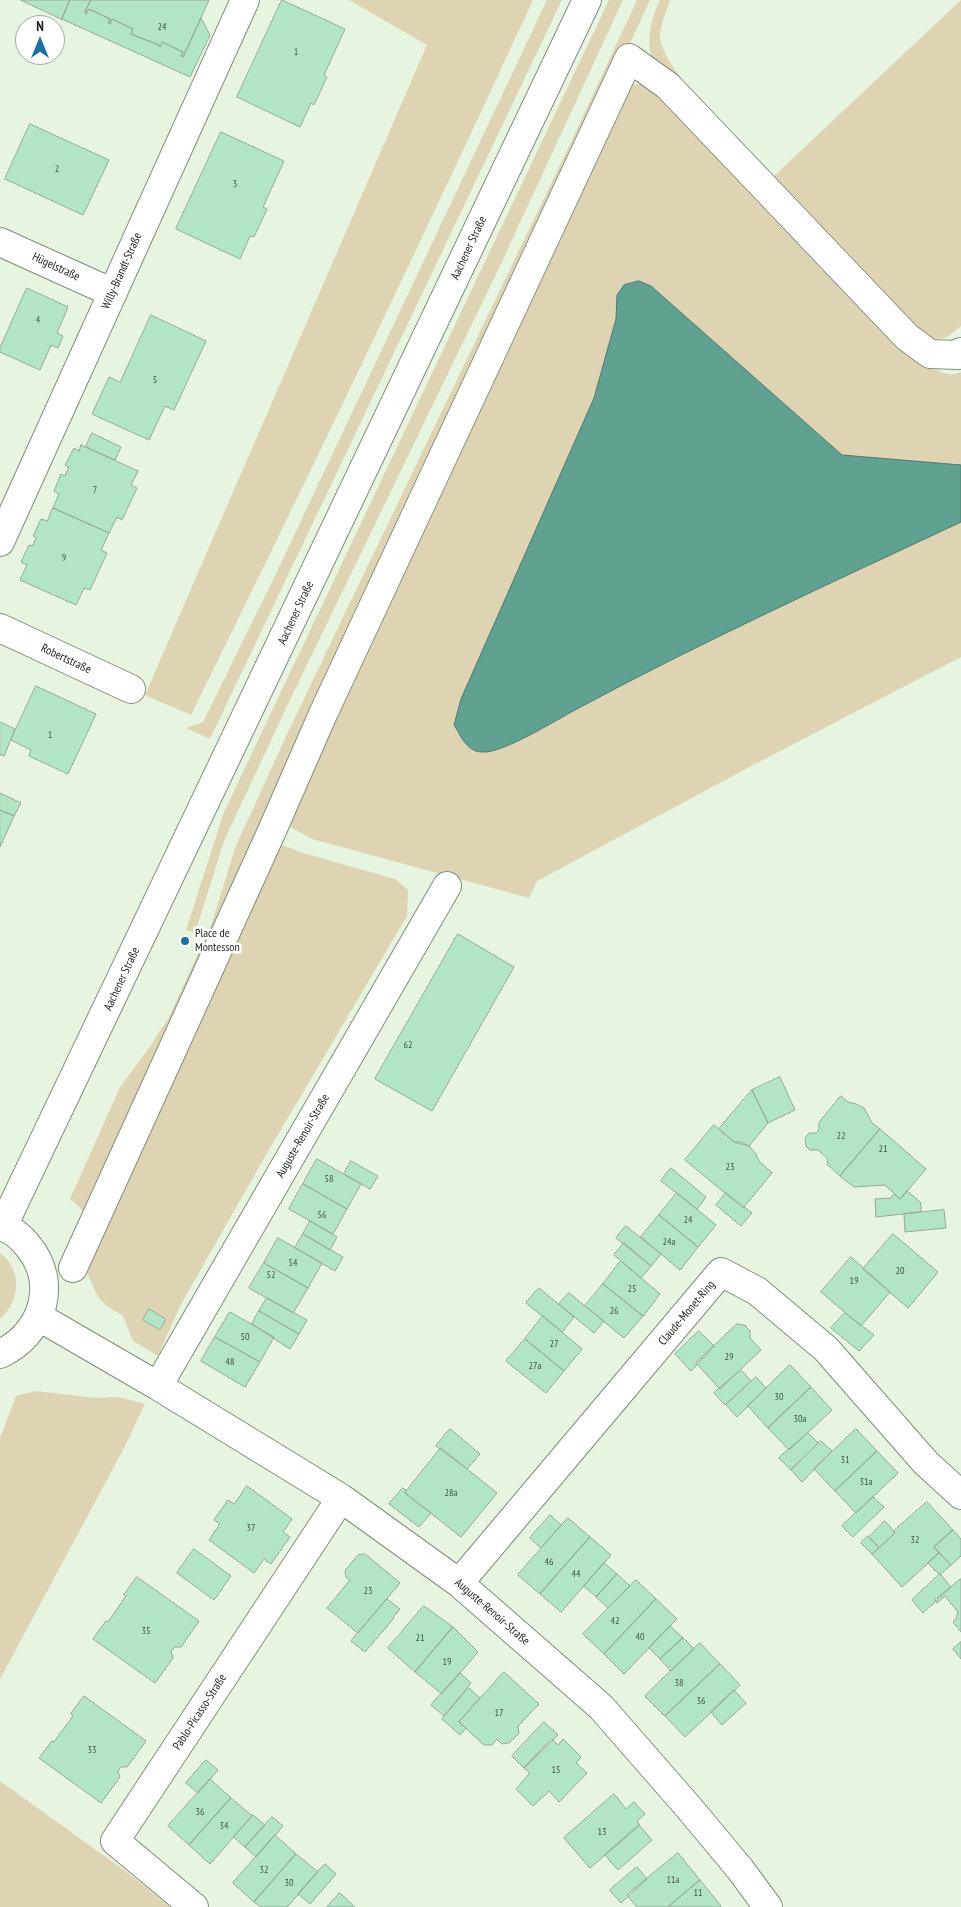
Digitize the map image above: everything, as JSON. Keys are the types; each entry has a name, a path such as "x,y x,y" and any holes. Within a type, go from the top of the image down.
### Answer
{"street":[{"name":"Willy-Brandt-Straße","path":"0,542 245,0"},
{"name":"Aachener Straße","path":"2,1226 587,0"},
{"path":"73,1268 267,842 327,705 629,58 668,86 907,337 930,354 958,355 961,352"},
{"name":"Hügelstraße","path":"0,242 112,293"},
{"name":"Robertstraße","path":"0,628 131,689"},
{"name":"Auguste-Renoir-Straße","path":"158,1386 447,886"},
{"path":"0,1354 24,1339 39,1317 44,1296 43,1274 35,1255 22,1238 2,1226"},
{"name":"Claude-Monet-Ring","path":"459,1583 721,1272 757,1291 826,1349 926,1463 961,1496"},
{"name":"Auguste-Renoir-Straße","path":"39,1317 158,1386 341,1498 459,1583 601,1707 740,1869 768,1907"},
{"name":"Pablo-Picasso-Straße","path":"194,1907 115,1841 341,1498"}],"shaded area":[{"path":"349,0 533,0 364,359 191,715 145,695 427,45"},
{"path":"547,0 562,0 210,739 186,728 203,722 273,580"},
{"path":"609,0 623,0 499,268 288,704 224,841 195,933 186,930 224,812"},
{"path":"637,0 650,0 88,1215 70,1199 120,1087 169,1017 212,923 235,848 288,732"},
{"path":"660,0 670,0 662,23 660,37 665,52 675,70 708,110 774,176 961,0 961,326 945,338 940,339 930,337 917,330 653,60 649,37"},
{"path":"646,83 908,351 940,372 955,374 961,372 961,657 757,763 537,881 529,898 312,839 283,823 630,85"},
{"path":"274,842 303,853 395,879 408,890 407,916 263,1160 180,1306 158,1356 133,1341 123,1316 107,1306 98,1297 83,1264"},
{"path":"0,1253 13,1268 16,1286 12,1303 0,1319"},
{"path":"36,1391 96,1398 119,1397 145,1404 123,1450 0,1679 0,1438 16,1396"},
{"path":"0,1781 128,1873 170,1907 0,1907"}],"water":[{"path":"639,281 651,286 842,455 961,465 961,522 718,637 622,685 529,736 502,748 491,751 477,751 465,743 454,725 461,699 594,398 616,319 617,295 624,285"}],"building":[{"path":"21,0 70,0 64,15 53,15"},
{"path":"70,0 91,0 85,12 86,14 89,9 110,19 108,23 110,24 112,19 133,29 131,34 160,47 162,42 183,52 181,56 183,57 201,18 210,35 190,77 65,20 64,15"},
{"path":"91,0 209,0 183,57 181,56 183,52 162,42 160,47 131,34 133,29 112,19 110,24 108,23 110,19 89,9 86,14 85,12"},
{"path":"282,0 345,29 324,75 327,77 314,105 311,103 300,127 237,97"},
{"path":"30,124 109,160 83,215 5,179"},
{"path":"221,132 284,161 263,207 267,209 254,237 250,236 240,259 176,229"},
{"path":"27,288 68,307 57,333 63,336 58,348 51,345 40,370 0,352 0,348"},
{"path":"151,315 206,341 174,410 165,406 149,440 92,414 109,377 120,382"},
{"path":"92,433 121,447 115,460 86,447"},
{"path":"81,445 138,471 131,485 137,488 122,520 117,517 109,533 53,508 59,494 54,491 61,474 65,476 69,467 65,465 74,448 79,451"},
{"path":"53,508 109,533 101,550 107,553 90,590 84,588 76,605 20,580 27,565 21,562 29,545 33,546 36,538 33,536 41,519 47,521"},
{"path":"36,686 96,714 68,774 29,756 31,750 11,740"},
{"path":"0,722 15,729 4,756 0,754"},
{"path":"0,793 21,803 14,816 0,810"},
{"path":"0,810 14,816 0,847"},
{"path":"458,934 514,967 432,1111 375,1079"},
{"path":"780,1077 795,1110 768,1123 752,1090"},
{"path":"752,1090 768,1123 749,1146 734,1142 719,1129"},
{"path":"841,1096 848,1102 864,1108 872,1123 880,1129 840,1176 828,1165 827,1158 818,1150 810,1150 806,1146 805,1138 809,1133 816,1133 819,1130 819,1123"},
{"path":"714,1125 734,1142 741,1142 750,1147 759,1161 772,1173 743,1208 685,1160"},
{"path":"880,1129 926,1169 900,1199 885,1185 854,1187 840,1176"},
{"path":"317,1159 361,1184 347,1209 303,1184"},
{"path":"351,1161 378,1176 370,1189 344,1174"},
{"path":"671,1168 706,1197 697,1209 661,1181"},
{"path":"303,1184 347,1209 333,1234 289,1209"},
{"path":"907,1191 921,1203 921,1212 876,1217 875,1199 891,1198 894,1194 900,1199"},
{"path":"677,1193 716,1225 698,1247 659,1215"},
{"path":"726,1193 752,1213 741,1226 716,1205"},
{"path":"944,1210 946,1228 905,1232 904,1214"},
{"path":"659,1215 698,1247 680,1270 641,1237"},
{"path":"310,1221 337,1237 330,1250 303,1234"},
{"path":"626,1226 661,1254 651,1266 616,1238"},
{"path":"303,1234 343,1257 335,1271 295,1248"},
{"path":"893,1234 938,1272 908,1308 863,1269"},
{"path":"278,1238 322,1263 308,1288 264,1263"},
{"path":"624,1243 651,1266 641,1278 614,1255"},
{"path":"851,1257 890,1292 861,1326 821,1292"},
{"path":"621,1261 660,1294 643,1316 603,1284"},
{"path":"264,1263 308,1288 293,1313 249,1288"},
{"path":"603,1284 643,1316 624,1338 585,1306"},
{"path":"539,1288 574,1317 562,1332 526,1303"},
{"path":"569,1293 604,1321 594,1333 559,1304"},
{"path":"267,1298 307,1320 299,1334 259,1311"},
{"path":"149,1309 166,1319 160,1330 143,1320"},
{"path":"259,1311 299,1334 290,1349 252,1324"},
{"path":"230,1312 274,1337 260,1362 215,1337"},
{"path":"845,1313 874,1335 859,1351 831,1328"},
{"path":"543,1316 582,1349 564,1371 525,1339"},
{"path":"737,1324 744,1325 750,1331 750,1338 761,1350 720,1389 696,1363"},
{"path":"699,1331 714,1346 691,1371 675,1354"},
{"path":"215,1337 260,1362 245,1387 201,1361"},
{"path":"525,1339 564,1371 546,1393 506,1361"},
{"path":"790,1365 811,1387 768,1428 748,1406"},
{"path":"741,1370 751,1381 725,1405 714,1393"},
{"path":"756,1377 766,1388 737,1417 726,1405"},
{"path":"811,1387 832,1410 789,1450 768,1428"},
{"path":"450,1429 480,1454 467,1469 436,1446"},
{"path":"856,1429 877,1451 835,1491 814,1469"},
{"path":"808,1433 818,1443 791,1470 779,1458"},
{"path":"821,1441 832,1451 802,1482 791,1470"},
{"path":"441,1448 497,1493 461,1537 405,1493"},
{"path":"877,1451 898,1473 856,1513 835,1491"},
{"path":"247,1486 292,1519 283,1532 290,1537 271,1564 264,1559 254,1573 209,1540 220,1524 214,1520 228,1500 234,1504"},
{"path":"403,1488 406,1491 405,1493 431,1513 419,1527 389,1504"},
{"path":"873,1497 884,1507 853,1537 842,1526"},
{"path":"927,1502 953,1530 934,1547 939,1553 902,1587 872,1554 895,1533 894,1531"},
{"path":"550,1515 561,1525 541,1548 530,1538"},
{"path":"568,1518 590,1537 540,1594 518,1575"},
{"path":"885,1521 895,1533 879,1548 869,1537"},
{"path":"953,1530 961,1539 961,1556 951,1565 934,1547"},
{"path":"868,1536 879,1548 872,1554 861,1543"},
{"path":"590,1537 611,1555 561,1612 540,1594"},
{"path":"194,1549 231,1576 214,1600 177,1573"},
{"path":"939,1553 951,1565 940,1575 928,1563"},
{"path":"365,1554 400,1583 358,1633 327,1608 350,1580 346,1577 345,1571 358,1555"},
{"path":"604,1563 617,1574 596,1597 584,1586"},
{"path":"617,1574 630,1586 608,1608 596,1597"},
{"path":"940,1574 951,1587 923,1613 912,1600"},
{"path":"137,1577 199,1621 181,1647 175,1647 171,1651 173,1658 155,1683 93,1639 106,1621 108,1622"},
{"path":"961,1579 961,1632 953,1622 958,1612 945,1596 937,1603 935,1600"},
{"path":"636,1580 656,1599 604,1654 583,1634"},
{"path":"387,1599 400,1609 365,1652 351,1641"},
{"path":"656,1599 677,1619 624,1674 604,1654"},
{"path":"424,1606 453,1627 415,1672 388,1648"},
{"path":"670,1626 683,1638 660,1659 649,1648"},
{"path":"453,1627 478,1652 442,1694 415,1672"},
{"path":"683,1638 694,1649 671,1671 660,1659"},
{"path":"961,1642 961,1659 953,1649"},
{"path":"700,1643 720,1664 665,1716 645,1696"},
{"path":"720,1664 740,1685 685,1737 665,1716"},
{"path":"504,1672 539,1704 518,1726 519,1733 509,1743 502,1744 497,1739 492,1745 484,1745 459,1722"},
{"path":"460,1673 471,1683 444,1716 431,1705"},
{"path":"469,1688 480,1698 459,1722 466,1728 460,1735 442,1719"},
{"path":"734,1690 746,1703 722,1725 711,1712"},
{"path":"84,1696 146,1741 127,1767 121,1767 118,1771 120,1777 101,1803 39,1758 52,1741 54,1742 73,1716 71,1714"},
{"path":"544,1722 558,1735 524,1768 512,1756"},
{"path":"552,1739 558,1745 563,1739 581,1757 576,1763 587,1773 559,1802 549,1791 533,1806 516,1789 530,1773 524,1768"},
{"path":"206,1760 218,1770 198,1793 186,1783"},
{"path":"210,1779 231,1798 189,1845 168,1826"},
{"path":"614,1794 626,1809 634,1802 645,1814 637,1821 640,1825 590,1868 564,1838"},
{"path":"231,1798 252,1816 210,1864 189,1845"},
{"path":"253,1815 265,1825 245,1847 234,1837"},
{"path":"272,1817 283,1826 256,1857 245,1847"},
{"path":"639,1825 652,1840 618,1870 605,1855"},
{"path":"275,1835 296,1854 254,1902 233,1883"},
{"path":"678,1853 700,1880 668,1907 637,1907 627,1895"},
{"path":"296,1854 318,1872 287,1907 261,1907 254,1902"},
{"path":"325,1864 336,1874 310,1904 298,1894"},
{"path":"637,1867 647,1879 621,1903 610,1890"},
{"path":"700,1880 720,1907 668,1907"},
{"path":"340,1893 355,1907 327,1907"}],"place":[{"name":"Place de Montesson","path":"185,941"}]}
